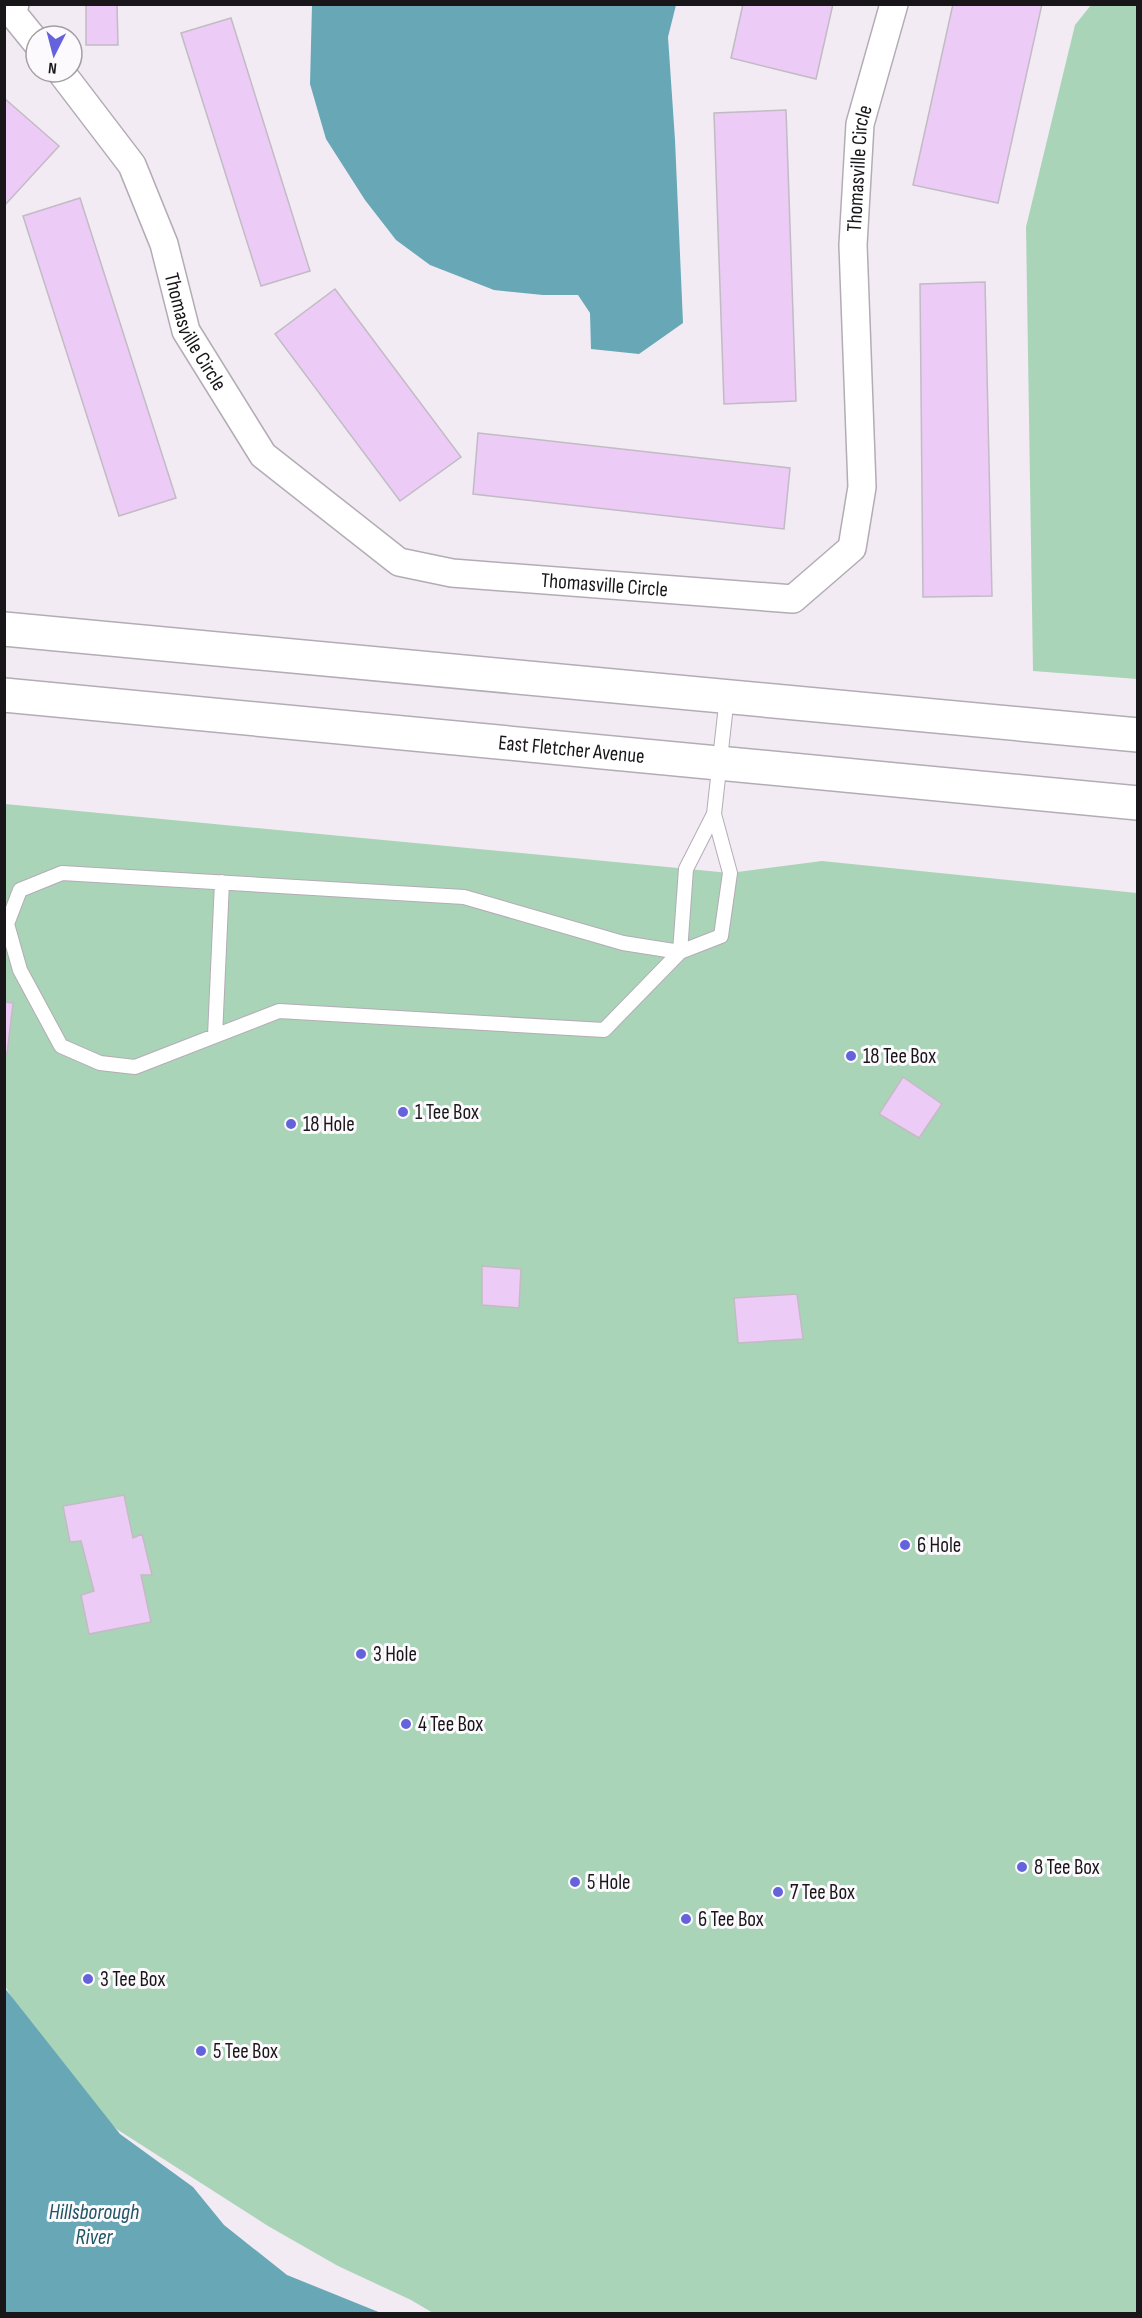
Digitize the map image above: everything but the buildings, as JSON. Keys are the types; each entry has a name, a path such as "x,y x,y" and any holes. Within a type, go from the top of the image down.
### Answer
{"main road":[{"path":"4,629 1137,735"},
{"name":"East Fletcher Avenue","path":"4,695 1137,803"}],"street":[{"path":"15,4 10,10 24,27"},
{"name":"Thomasville Circle","path":"69,84 132,165 164,244 186,331 263,455 399,562 452,573 793,599 852,548 862,487 853,245 860,124 894,4"}],"lane":[{"path":"680,952 686,869 714,814 727,696"},
{"path":"680,952 623,943 464,897 62,873 20,890 7,924 20,970 62,1046 100,1063 135,1067 279,1011 604,1030 680,952 721,936 730,873 714,814"},
{"path":"215,1036 222,882"}],"green space":[{"path":"1091,5 1137,5 1137,679 1033,671 1026,227 1075,25"},
{"path":"5,804 730,873 822,861 1137,893 1137,2313 433,2313 411,2300 338,2266 268,2226 118,2130 82,2099 52,2063 5,1986"}],"water":[{"path":"312,5 676,5 668,37 683,323 639,354 591,349 590,313 578,295 543,295 494,290 430,265 396,240 365,200 326,139 310,84"},
{"name":"Hillsborough River","path":"4,1987 120,2134 193,2187 224,2225 287,2275 381,2313 5,2313"}],"place":[{"name":"18 Tee Box","path":"851,1056"},
{"name":"1 Tee Box","path":"403,1112"},
{"name":"18 Hole","path":"291,1124"},
{"name":"6 Hole","path":"905,1545"},
{"name":"3 Hole","path":"361,1654"},
{"name":"4 Tee Box","path":"406,1724"},
{"name":"8 Tee Box","path":"1022,1867"},
{"name":"5 Hole","path":"575,1882"},
{"name":"7 Tee Box","path":"778,1892"},
{"name":"6 Tee Box","path":"686,1919"},
{"name":"3 Tee Box","path":"88,1979"},
{"name":"5 Tee Box","path":"201,2051"}]}
